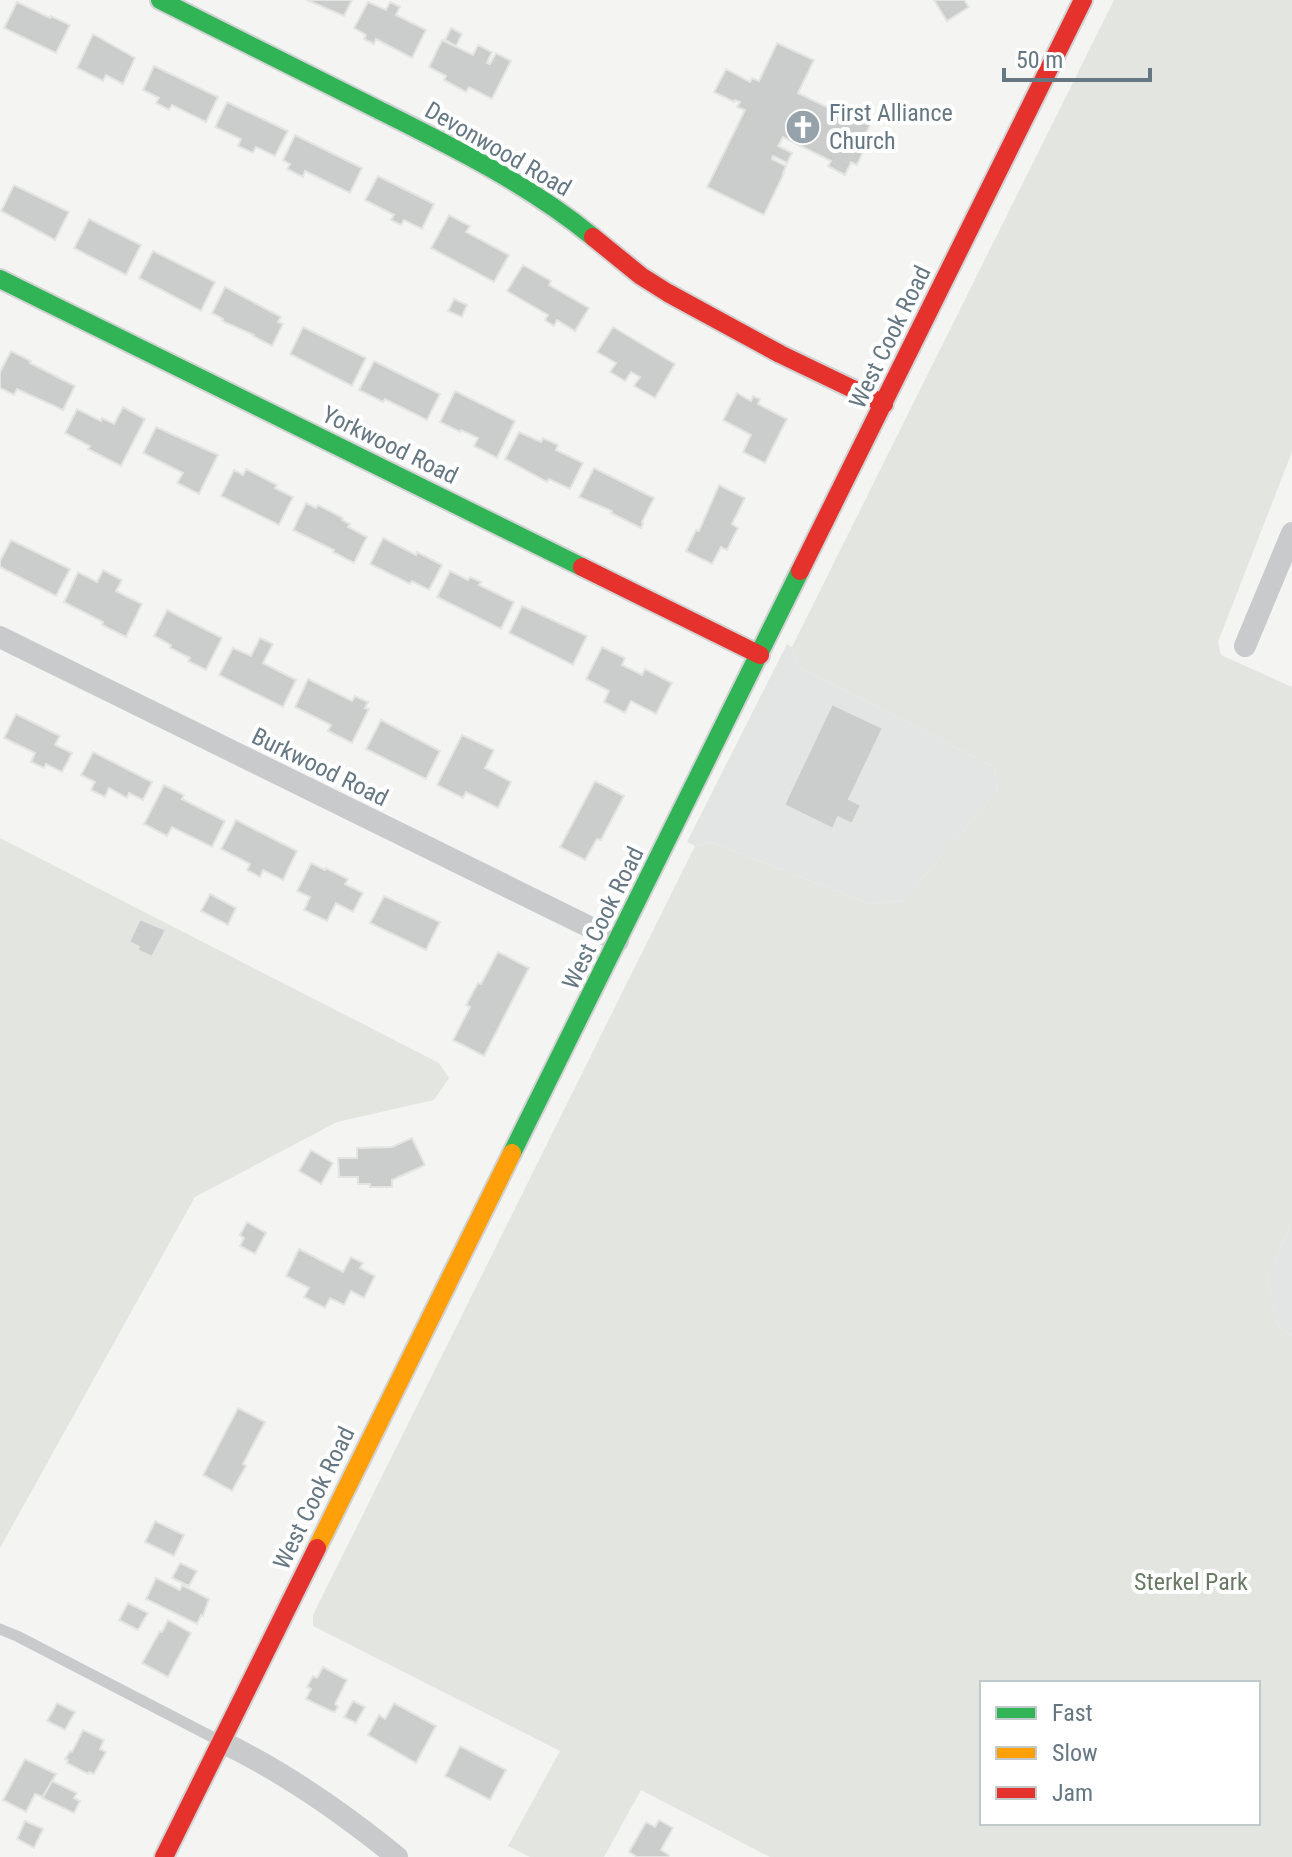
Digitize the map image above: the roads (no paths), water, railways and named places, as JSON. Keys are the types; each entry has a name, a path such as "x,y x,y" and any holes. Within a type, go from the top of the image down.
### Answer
{"main road":[{"name":"Devonwood Road","path":"160,0 519,184 562,212 641,276 668,293 780,354 884,404"},
{"name":"West Cook Road","path":"164,1857 1083,0"},
{"name":"Yorkwood Road","path":"0,279 760,655"}],"street":[{"path":"1245,646 1292,533"},
{"name":"Burkwood Road","path":"0,637 618,941"},
{"path":"222,1742 254,1758 339,1813 397,1857"}],"lane":[{"path":"0,1629 222,1742"}],"place":[{"name":"First Alliance Church","path":"803,127"}],"park label":[{"name":"Sterkel Park","path":"1191,1582"}]}
